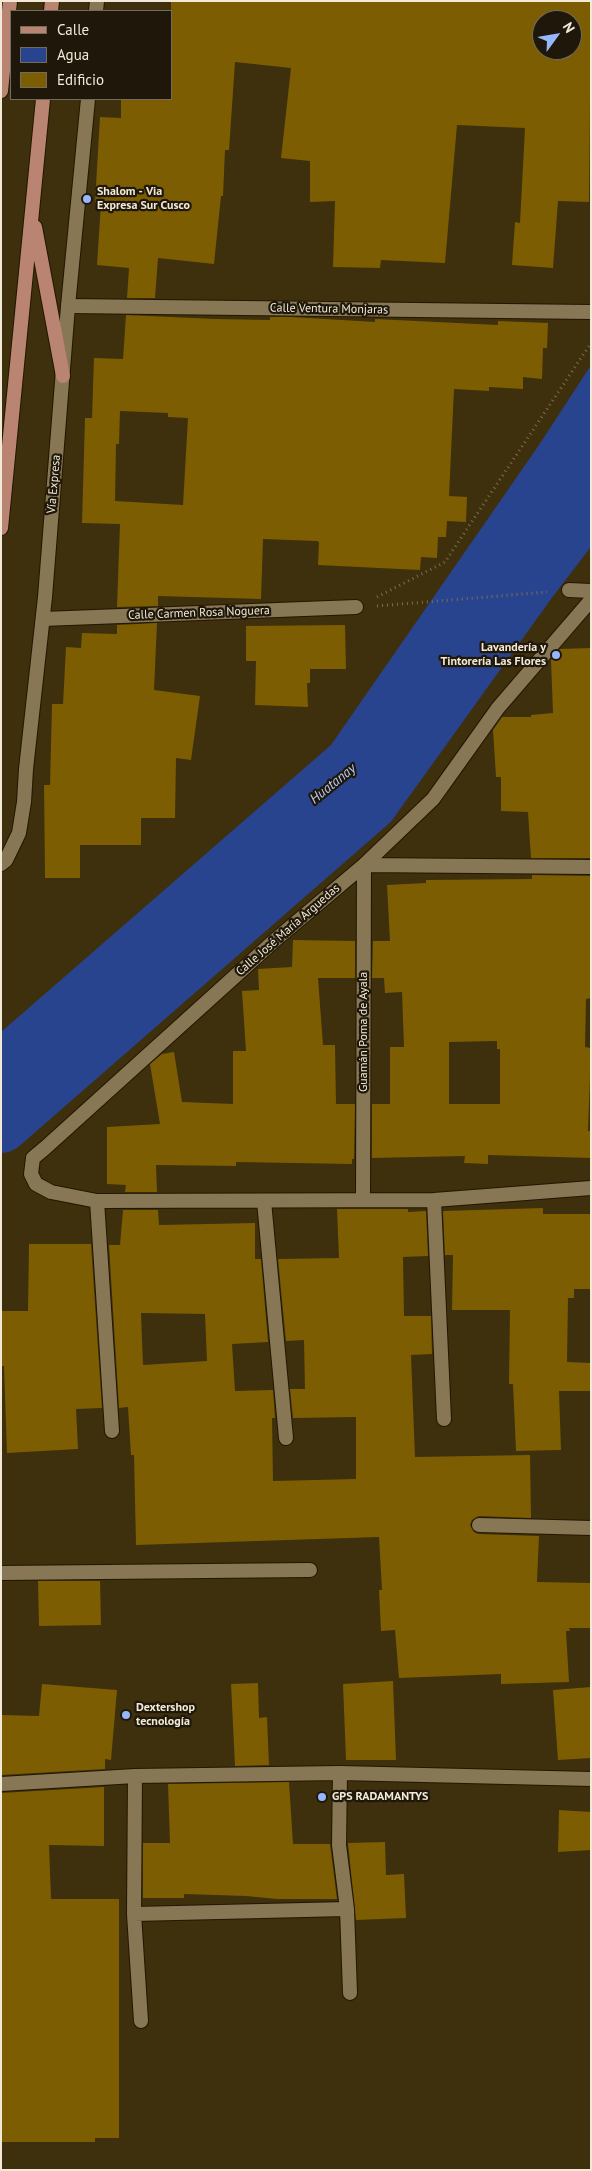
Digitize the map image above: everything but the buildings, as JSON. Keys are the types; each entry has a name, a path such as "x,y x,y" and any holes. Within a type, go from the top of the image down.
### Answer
{"main road":[{"path":"1,91 10,1"},
{"path":"1,528 43,100"},
{"path":"32,211 62,376"}],"street":[{"name":"Vía Expresa","path":"1,864 6,860 19,833 24,802 43,619 68,306 88,100"},
{"name":"Calle Ventura Monjaras","path":"68,306 591,312"},
{"path":"569,590 591,591"},
{"name":"Calle José María Arguedas","path":"591,600 498,708 432,799 364,865 274,941 33,1158 31,1174 36,1184 51,1192 96,1201 434,1200 591,1188"},
{"name":"Calle Carmen Rosa Noguera","path":"43,619 356,607"},
{"path":"364,865 591,867"},
{"name":"Guamán Poma de Ayala","path":"364,865 364,1200"},
{"path":"264,1200 286,1438"},
{"path":"434,1200 444,1419"},
{"path":"96,1201 112,1431"},
{"path":"479,1525 591,1528"},
{"path":"1,1574 310,1570"},
{"path":"340,1773 339,1845 347,1909 350,1993"},
{"path":"1,1784 135,1776 340,1773 591,1779"},
{"path":"135,1776 134,1914 141,2021"},
{"path":"134,1914 347,1909"}],"path":[{"path":"356,607 445,562 591,343"},
{"path":"356,607 569,590"}],"water":[{"name":"Huatanay","path":"591,365 591,501 531,579 370,803 1,1125 1,1032 331,745 539,445"}],"waterway":[{"path":"1,1125 370,803 531,579 591,501"}],"place":[{"name":"Shalom - Via Expresa Sur Cusco","path":"87,199"},
{"name":"Lavandería y Tintorería Las Flores","path":"556,655"},
{"name":"Dextershop tecnología","path":"126,1715"},
{"name":"GPS RADAMANTYS","path":"322,1797"}]}
